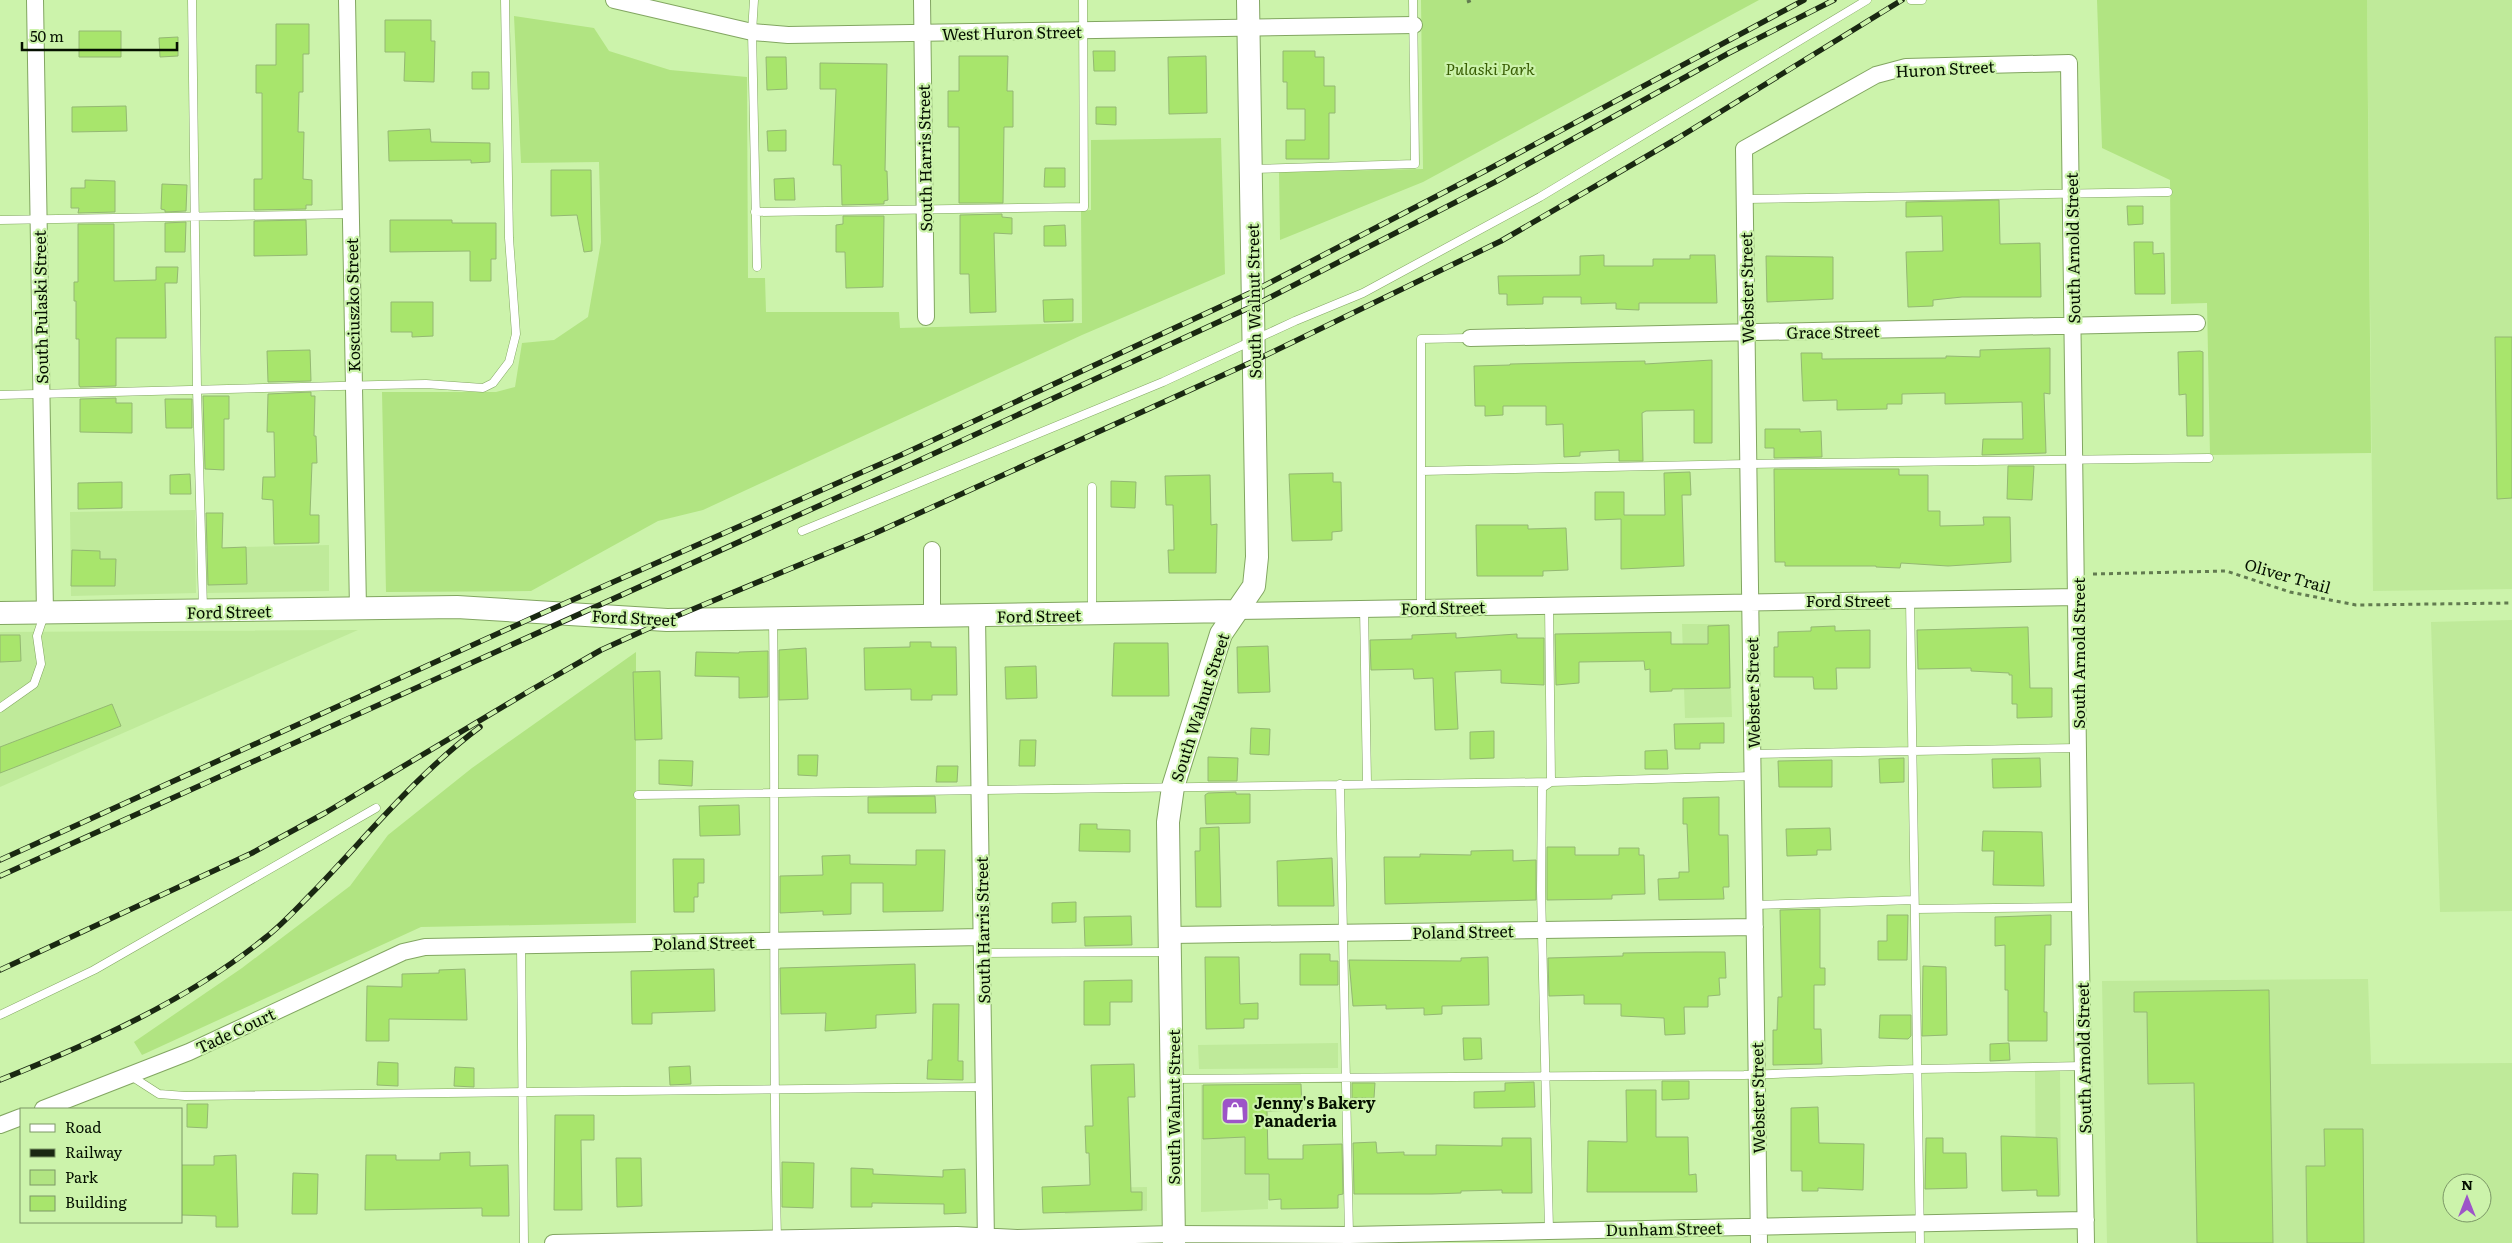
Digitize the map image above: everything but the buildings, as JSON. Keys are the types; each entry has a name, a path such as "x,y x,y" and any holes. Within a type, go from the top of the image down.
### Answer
{"street":[{"name":"South Pulaski Street","path":"35,0 45,613"},
{"name":"Kosciuszko Street","path":"347,0 358,609"},
{"name":"West Huron Street","path":"614,0 752,32 788,34 1414,25"},
{"name":"South Harris Street","path":"922,0 926,317"},
{"name":"South Walnut Street","path":"1174,1238 1168,822 1173,787 1221,634 1254,586 1257,557 1248,0"},
{"name":"Huron Street","path":"1748,145 1876,75 1890,70 1906,67 2069,63"},
{"name":"South Arnold Street","path":"2069,63 2086,1243"},
{"name":"Webster Street","path":"1748,145 1744,149 1744,156 1759,1243"},
{"name":"Grace Street","path":"1470,338 2197,324"},
{"path":"932,550 932,617"},
{"name":"Ford Street","path":"0,613 457,607 667,620 932,617 2077,596"},
{"name":"South Harris Street","path":"978,616 986,1240"},
{"name":"Poland Street","path":"1171,944 1342,932 1755,927"},
{"name":"Poland Street","path":"426,947 774,941 982,945"},
{"name":"Tade Court","path":"46,1108 188,1052 403,952 426,947"},
{"path":"0,1125 20,1117"},
{"name":"Dunham Street","path":"553,1243 777,1240 957,1234 986,1240 1549,1230 1597,1233 1759,1226 2086,1220"}],"lane":[{"path":"192,0 197,389 203,611"},
{"path":"0,395 426,384 483,388 494,383 509,362 516,334 510,238 506,0"},
{"path":"754,0 752,32 757,268"},
{"path":"755,212 1084,207 1083,0"},
{"path":"1250,168 1415,164 1413,0"},
{"path":"802,531 1163,382 1363,292 1540,197 1867,0"},
{"path":"1911,0 1922,0"},
{"path":"1745,199 2168,192"},
{"path":"0,220 351,214"},
{"path":"1421,608 1420,339 1470,338"},
{"path":"1421,471 1748,464 2209,458"},
{"path":"1092,487 1092,614"},
{"path":"1910,600 1914,900 1919,1069 1920,1243"},
{"path":"1549,606 1551,782"},
{"path":"1364,608 1368,783"},
{"path":"0,708 34,684 41,664 36,636 45,613"},
{"path":"773,618 775,792 774,1090 777,1240"},
{"path":"1752,754 2078,748"},
{"path":"638,796 775,792 1551,782 1753,776"},
{"path":"1549,1230 1542,788 1551,782"},
{"path":"1340,784 1349,1234"},
{"path":"0,1015 94,970 376,808"},
{"path":"1754,905 1914,900"},
{"path":"1915,909 2080,907"},
{"path":"982,945 1171,944"},
{"path":"521,946 524,1243"},
{"path":"1172,1079 1546,1078 2084,1066"},
{"path":"131,1076 159,1094 185,1096 522,1094 633,1090 984,1088"}],"path":[{"path":"1467,2 1472,0"},
{"name":"Oliver Trail","path":"2086,574 2226,571 2290,592 2356,606 2512,603"}],"shaded area":[{"path":"2367,0 2512,0 2512,589 2373,591"},
{"path":"195,510 196,593 71,596 70,512"},
{"path":"329,545 329,591 207,593 206,548"},
{"path":"2512,620 2512,911 2440,912 2431,622"},
{"path":"1682,624 1729,624 1732,717 1685,718"},
{"path":"358,630 0,787 0,632"},
{"path":"2368,979 2371,1064 2512,1063 2512,1243 2107,1243 2102,981"},
{"path":"1338,1043 1338,1068 1199,1069 1198,1045"},
{"path":"2035,1071 2060,1071 2061,1195 2036,1195"},
{"path":"1201,1085 1267,1085 1268,1209 1201,1212"},
{"path":"1147,1187 1147,1211 1065,1214 1064,1188"}],"green space":[{"name":"Pulaski Park","path":"1421,0 1759,0 1423,182 1280,240 1279,172 1423,169"},
{"path":"2097,0 2367,0 2371,453 2210,455 2207,303 2171,304 2170,180 2102,148"},
{"path":"514,16 594,28 609,51 670,70 747,77 748,278 765,278 766,312 899,312 900,328 1082,323 1081,211 1091,210 1091,140 1221,138 1225,274 1082,335 703,510 658,521 531,591 386,592 382,392 496,392 515,387 522,343 554,340 588,317 601,242 599,162 521,163"},
{"path":"636,652 636,923 421,927 142,1055 134,1042 242,968 350,886 388,835 472,768"}],"railway":[{"path":"0,860 543,613 901,455 1252,292 1487,170 1804,0"},
{"path":"0,876 907,466 1253,306 1495,182 1729,53 1834,0"},
{"path":"0,970 252,853 325,813 601,650 667,620 871,535 1254,361 1501,241 1678,138 1902,0"},
{"path":"0,1080 138,1019 204,982 235,961 284,921 414,784 480,727"}],"place":[{"name":"Jenny's Bakery Panaderia","path":"1235,1111"}]}
